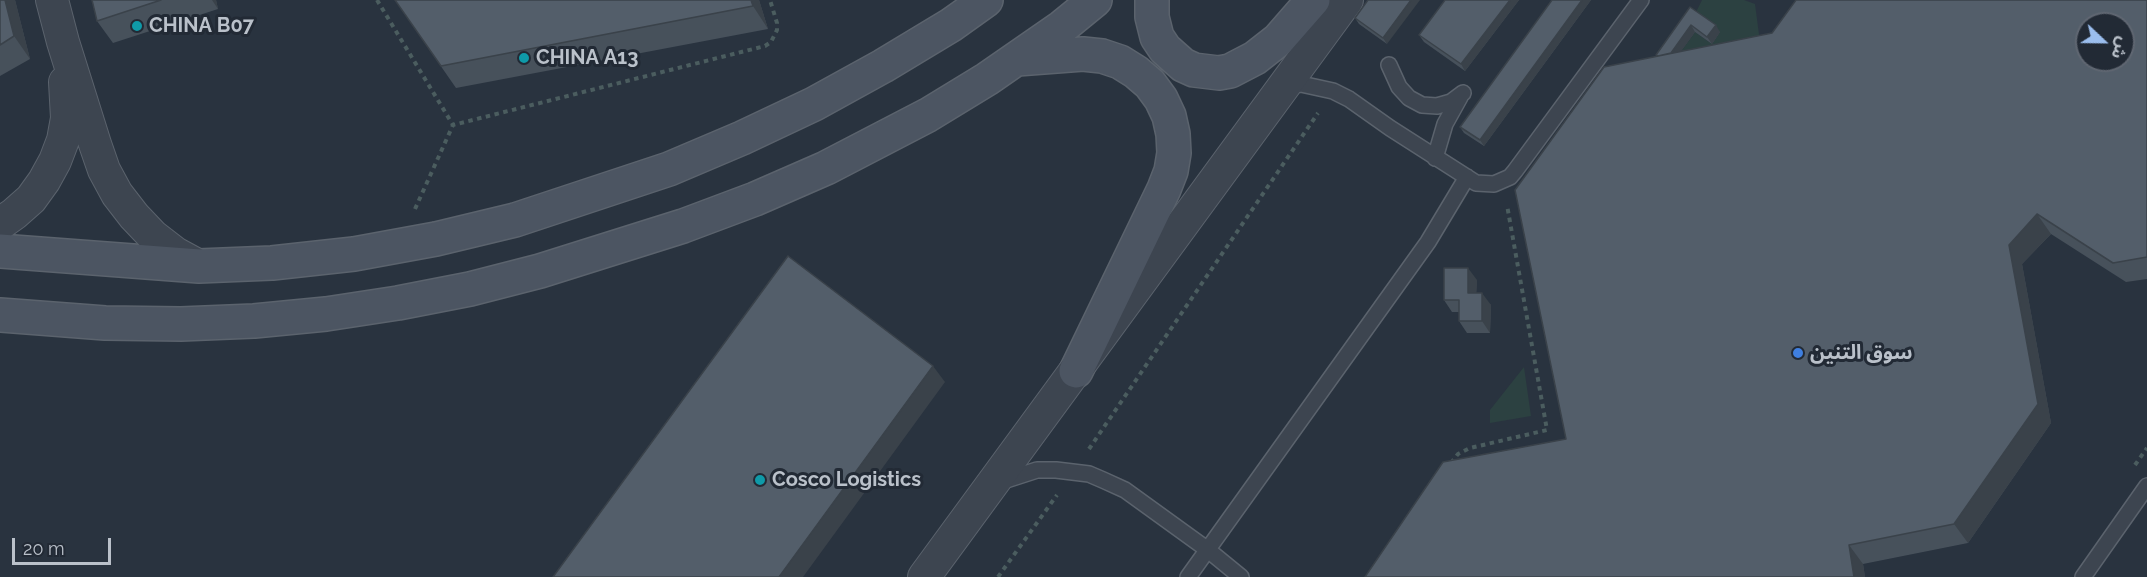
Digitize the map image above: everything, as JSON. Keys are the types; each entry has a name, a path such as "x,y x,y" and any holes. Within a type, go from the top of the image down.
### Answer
{"street":[{"path":"52,0 95,144 104,170 117,194 153,236 175,253 199,266"},
{"path":"0,250 199,266 272,263 354,254 436,239 515,220 669,169 732,143 814,104 883,66 951,25 986,0"},
{"path":"0,315 105,323 182,324 254,321 337,313 398,303 470,289 540,271 683,226 755,199 826,168 938,109 1017,59 1095,0"},
{"path":"1152,0 1152,17 1157,37 1165,49 1184,65 1194,70 1219,73 1230,71 1255,58 1278,40 1313,0"},
{"path":"924,577 1347,0"},
{"path":"0,224 31,199 55,161 63,140 67,118 63,42"},
{"path":"1017,59 1083,54 1102,56 1120,62 1150,84 1161,99 1169,116 1173,134 1174,153 1171,171 1164,189 1076,370"}],"lane":[{"path":"1284,85 1301,84 1334,92 1349,99 1476,183 1484,185 1503,181 1510,177 1521,163 1641,0"},
{"path":"1389,65 1399,87 1409,98 1422,105 1437,106 1450,102 1462,93 1445,124 1435,158"},
{"path":"1188,577 1428,242 1467,177"},
{"path":"989,487 1014,476 1037,470 1089,474 1125,490 1208,550 1240,577"},
{"path":"2083,577 2147,486"}],"path":[{"path":"377,0 453,125"},
{"path":"453,125 765,46 771,42 777,30 777,22 770,0"},
{"path":"998,577 1074,472 1334,92"},
{"path":"399,246 453,125"},
{"path":"1449,465 1458,454 1470,448 1547,430 1503,181"}],"green space":[{"path":"1702,0 1744,0 1755,4 1762,57 1669,68 1695,32 1712,44 1720,32 1695,14"},
{"path":"1524,367 1531,416 1490,423 1490,410"}],"building":[{"path":"0,0 5,0 14,36 0,45"},
{"path":"92,0 161,0 97,21"},
{"name":"CHINA A13","path":"395,0 751,0 753,6 441,66"},
{"path":"1368,0 1411,0 1383,38 1355,18"},
{"path":"1445,0 1510,0 1461,64 1419,35"},
{"path":"1552,0 1582,0 1480,140 1460,127"},
{"name":"سوق التنين","path":"1796,0 2147,0 2147,257 2113,263 2037,214 2009,245 2038,404 1954,524 1849,545 1854,577 1365,577 1443,462 1566,439 1515,190 1604,67 1772,33"},
{"path":"1690,7 1716,25 1707,37 1691,25 1671,53 1656,55"},
{"name":"Cosco Logistics","path":"788,256 933,366 779,577 553,577"},
{"path":"1444,268 1468,268 1468,293 1482,293 1482,321 1459,321 1459,300 1444,300"}],"place":[{"name":"CHINA B07","path":"137,26"},
{"name":"CHINA A13","path":"524,58"},
{"name":"سوق التنين","path":"1798,353"},
{"name":"Cosco Logistics","path":"760,480"}]}
